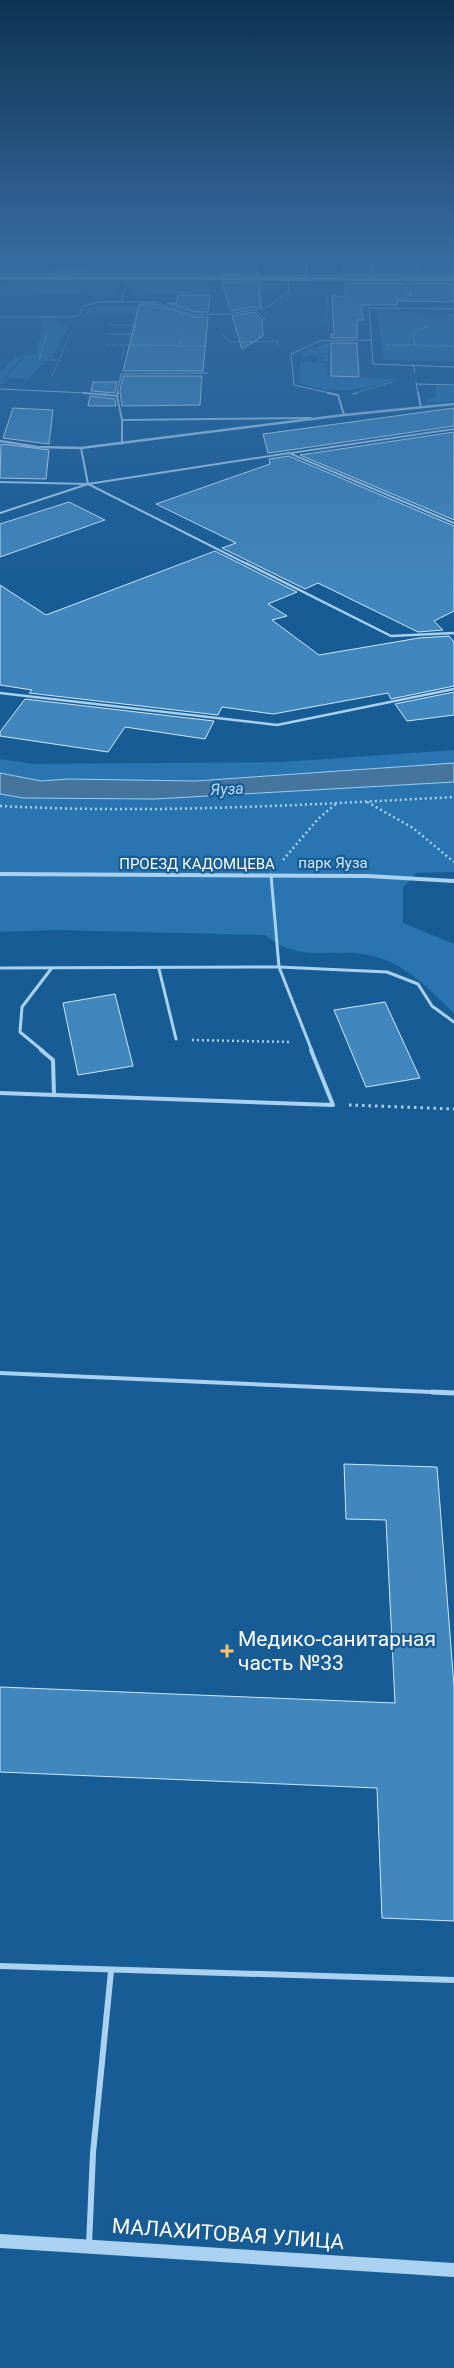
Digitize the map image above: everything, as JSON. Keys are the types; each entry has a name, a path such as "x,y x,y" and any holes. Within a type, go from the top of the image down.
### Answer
{"street":[{"path":"0,441 37,447 81,448 318,418 454,404"},
{"name":"ПРОЕЗД КАДОМЦЕВА","path":"0,874 368,876 454,881"},
{"name":"МАЛАХИТОВАЯ УЛИЦА","path":"0,2241 454,2270"}],"lane":[{"path":"292,369 294,385 338,395 344,415"},
{"path":"122,444 122,420 117,396 122,374 207,373"},
{"path":"421,407 416,383 454,385"},
{"path":"0,389 109,394 117,396"},
{"path":"122,420 318,418"},
{"path":"0,513 88,484 454,428"},
{"path":"81,448 88,484"},
{"path":"289,453 454,523"},
{"path":"0,482 88,484 391,636 454,633"},
{"path":"0,693 276,725 454,689"},
{"path":"0,1093 333,1105 279,967 271,875"},
{"path":"0,968 159,969 279,967 388,972 418,984 432,1006 454,1022"},
{"path":"51,969 22,1007 20,1032 53,1060 54,1095"},
{"path":"159,969 176,1039"},
{"path":"0,1373 454,1393"},
{"path":"0,1966 110,1971 454,1980"},
{"path":"89,2247 94,2153 110,1971"}],"path":[{"path":"45,391 55,369"},
{"path":"339,398 394,382"},
{"path":"0,806 70,811 366,802 454,797"},
{"path":"366,802 400,818 425,836 454,862"},
{"path":"271,875 318,819 338,803"},
{"path":"176,1039 309,1043"},
{"path":"333,1105 454,1109"}],"green space":[{"path":"4,369 12,369 4,378 9,380 0,385 0,372"},
{"path":"14,369 38,369 29,379 6,378"},
{"path":"300,369 327,369 328,377 398,379 349,390 327,389 300,384"},
{"path":"435,386 454,386 454,401 428,403 427,399 437,398"},
{"path":"454,750 454,763 195,781 69,779 41,781 0,773 0,759 34,764 282,762"},
{"name":"парк Яуза","path":"454,782 454,872 416,873 403,888 403,923 454,944 454,1013 407,971 385,960 358,953 318,953 291,950 265,935 55,930 0,932 0,794 23,798 155,799"}],"water":[{"name":"Яуза","path":"454,763 454,782 155,799 23,798 0,794 0,773 41,781 69,779 195,781"}],"building":[{"path":"124,369 203,369 203,371 123,371"},
{"path":"331,369 359,369 359,377 331,376"},
{"path":"123,376 202,376 200,405 122,406 120,391"},
{"path":"93,382 117,382 115,393 91,391"},
{"path":"90,396 115,399 116,406 88,406"},
{"path":"13,408 53,410 49,444 3,438"},
{"path":"454,408 454,426 268,453 263,434"},
{"path":"454,432 454,520 300,455"},
{"path":"1,444 49,450 46,479 0,478"},
{"path":"289,456 454,526 454,611 434,621 443,630 418,632 318,583 305,589 222,548 236,543 156,504 270,464 269,459"},
{"path":"69,502 105,520 0,557 0,524"},
{"path":"215,551 297,592 268,604 287,616 272,620 319,655 419,638 449,636 454,642 454,686 391,699 388,693 273,714 222,707 218,715 29,693 32,690 0,685 0,585 46,615"},
{"path":"454,692 454,715 407,721 395,704"},
{"path":"25,699 214,721 205,739 125,727 108,752 0,736 0,732"},
{"path":"115,994 133,1066 78,1075 63,1003"},
{"path":"385,1002 420,1078 366,1087 334,1010"},
{"path":"344,1464 437,1467 454,1686 454,1921 382,1918 377,1788 0,1772 0,1687 395,1703 386,1520 346,1519"}],"place":[{"name":"Медико-санитарная часть №33","path":"227,1651"}]}
